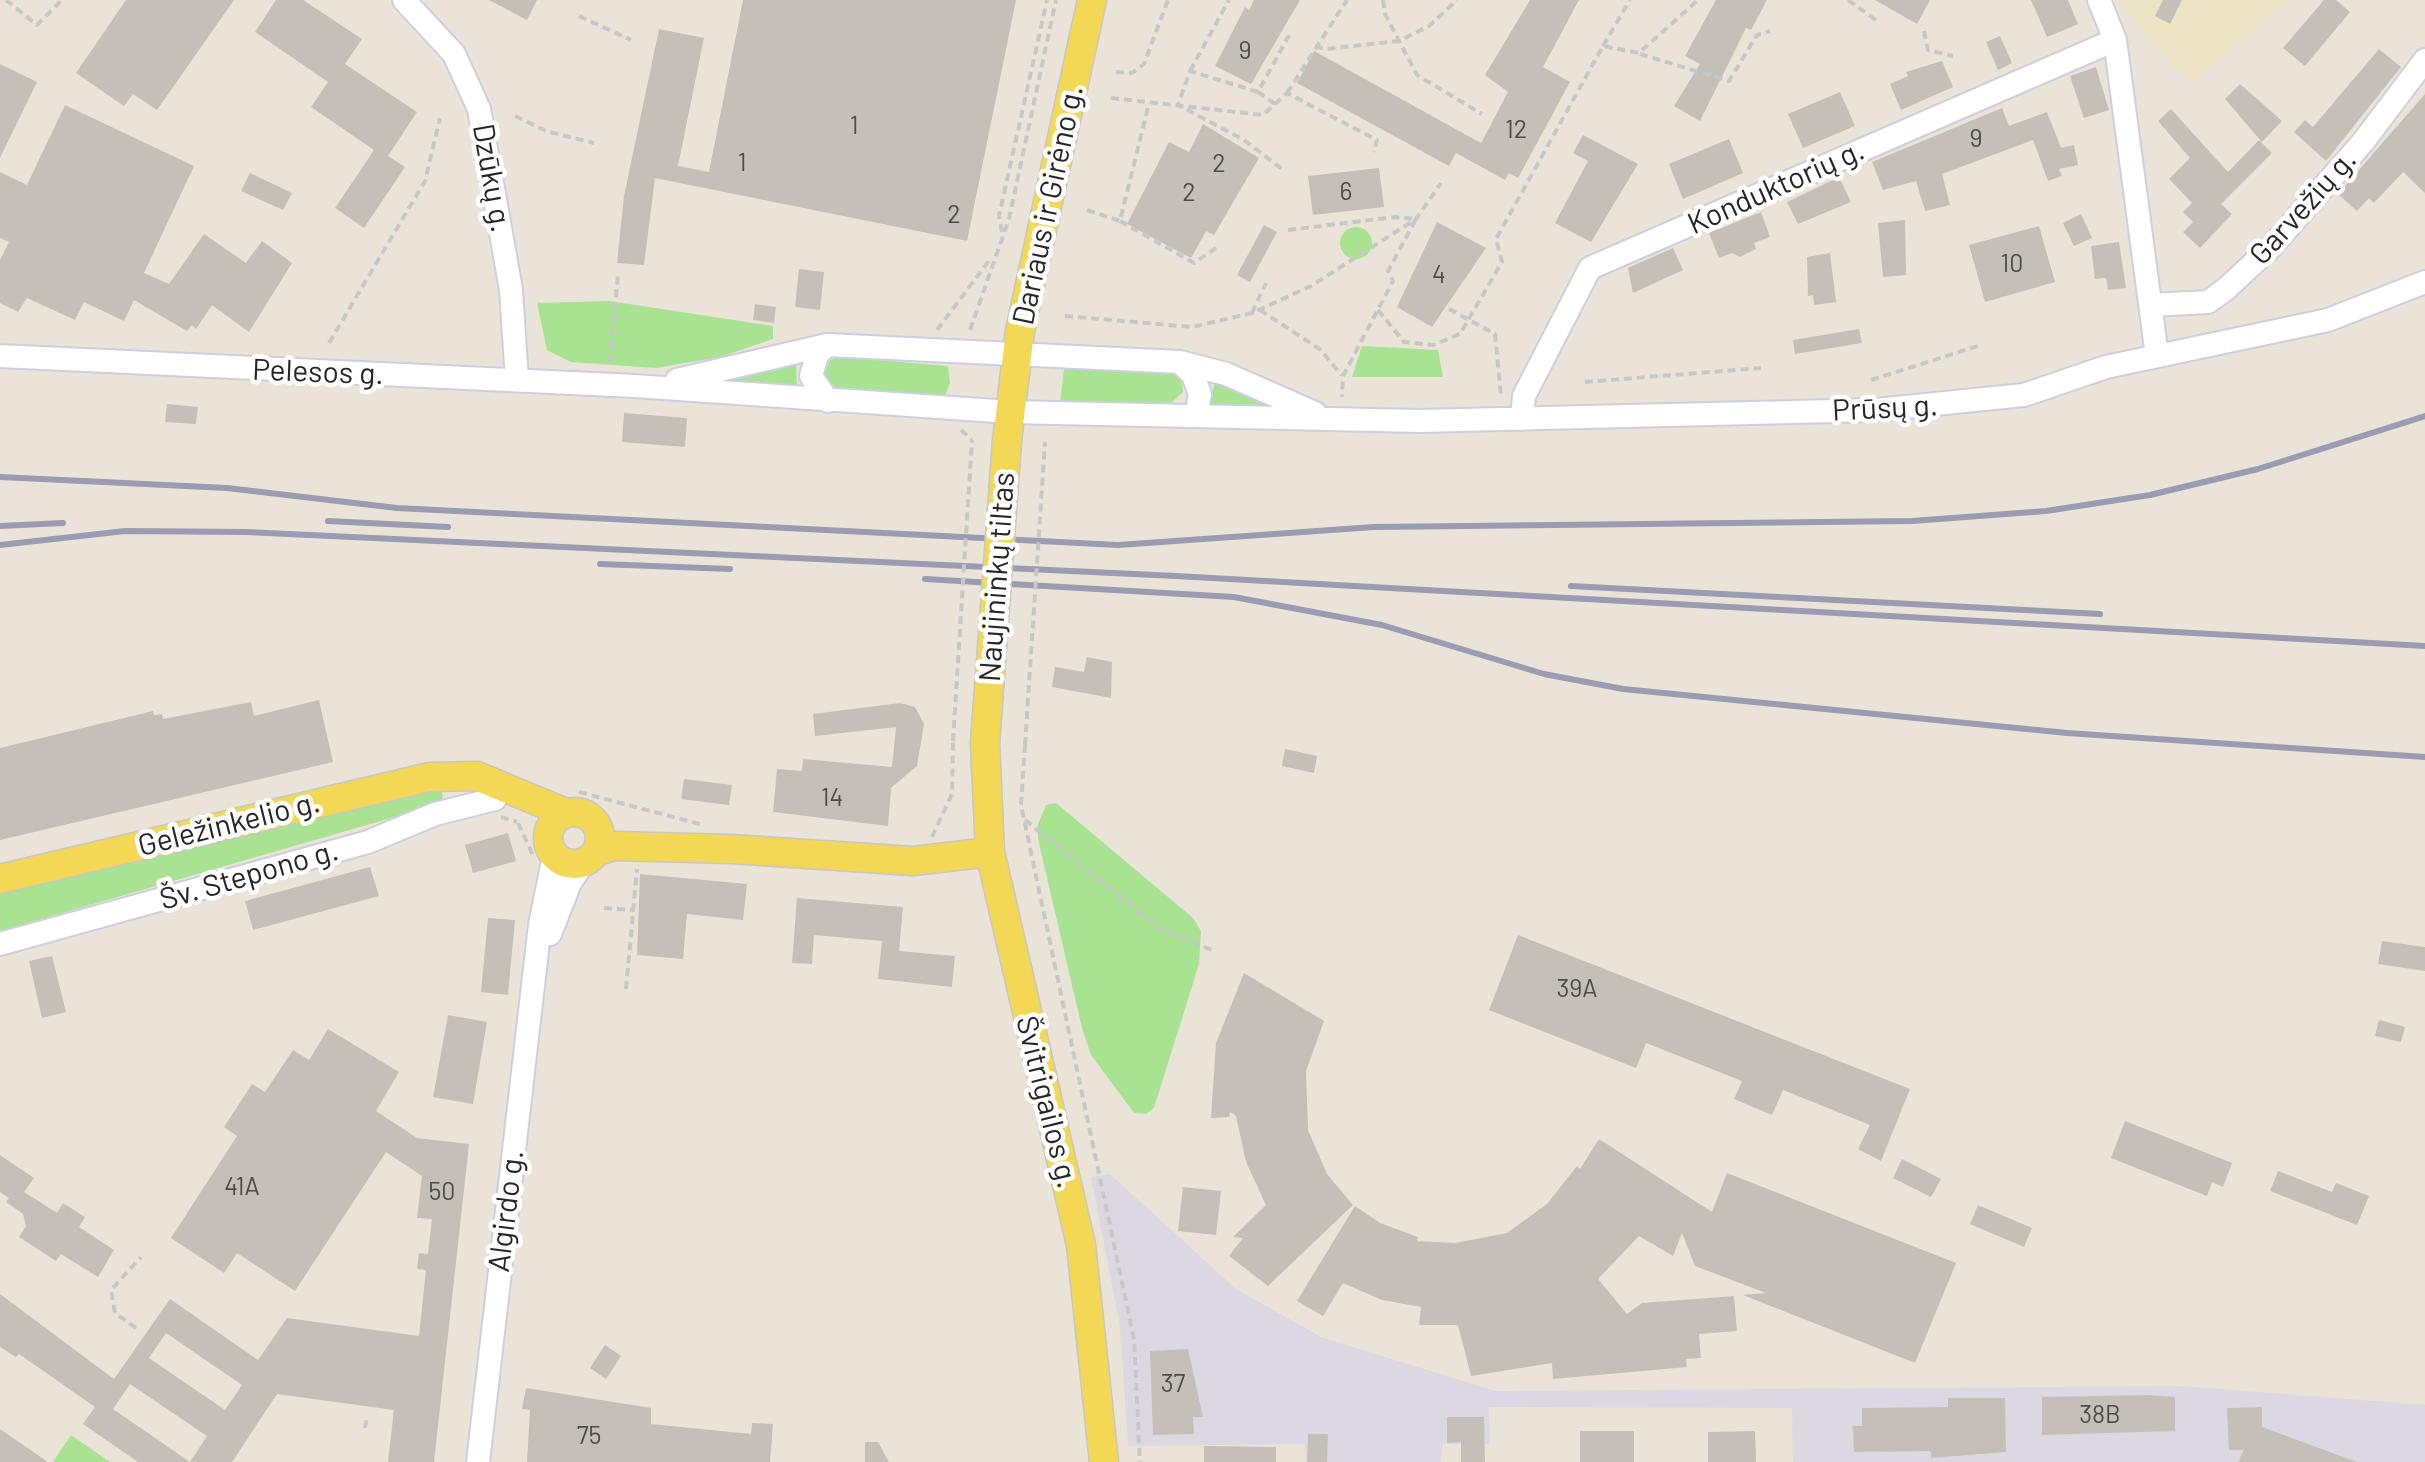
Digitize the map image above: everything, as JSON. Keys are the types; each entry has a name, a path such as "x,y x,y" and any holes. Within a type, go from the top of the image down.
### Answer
{"main road":[{"name":"Dariaus ir Girėno g.","path":"1010,412 1016,357 1092,0"},
{"name":"Naujininkų tiltas","path":"985,743 1010,412"},
{"name":"Švitrigailos g.","path":"985,743 990,852 1082,1244 1104,1462"},
{"path":"459,778 528,818 568,864 615,846 731,849 913,862 990,852"},
{"name":"Geležinkelio g.","path":"0,879 404,781 496,781 566,812"},
{"path":"550,846 552,822 566,812 731,849"},
{"path":"590,857 600,836 594,821"}],"street":[{"name":"Dzūkų g.","path":"404,0 454,54 479,109 511,290 517,380"},
{"path":"2099,0 2114,40 2157,356"},
{"name":"Konduktorių g.","path":"1522,419 1524,396 1590,268 2114,40"},
{"name":"Garvežių g.","path":"2208,302 2272,246 2363,142 2425,60"},
{"name":"Prūsų g.","path":"1010,412 1522,419 1973,404 2024,395 2106,367 2328,320 2425,282"},
{"path":"2151,305 2208,302 2218,344"},
{"name":"Pelesos g.","path":"635,386 730,370 790,351 828,345 1016,357"},
{"path":"828,345 817,355 810,376 828,401"},
{"name":"Pelesos g.","path":"0,356 635,386 1010,412"},
{"name":"Prūsų g.","path":"1016,357 1180,362 1226,374 1328,418"},
{"path":"1180,362 1193,376 1200,394 1196,416"},
{"name":"Šv. Stepono g.","path":"0,944 368,842 435,814 496,799"},
{"name":"Algirdo g.","path":"478,1462 550,846"},
{"name":"Algirdo g.","path":"538,960 570,883 590,857"}],"path":[{"path":"6,0 38,25 62,0"},
{"path":"1047,0 999,216 1002,232 1035,104 1056,0"},
{"path":"1116,72 1132,73 1144,64 1168,0"},
{"path":"1178,104 1190,71 1229,0"},
{"path":"1111,98 1263,115 1287,93 1347,0"},
{"path":"1383,0 1418,75 1482,114"},
{"path":"1315,46 1325,50 1399,41 1429,26 1457,0"},
{"path":"1378,310 1394,335 1420,346 1449,341 1470,320 1502,262 1496,239 1630,0"},
{"path":"1639,54 1698,0"},
{"path":"1848,0 1876,20"},
{"path":"579,16 631,40"},
{"path":"1603,46 1729,80 1757,35 1770,31"},
{"path":"1924,31 1928,50 1953,56"},
{"path":"1258,92 1288,37 1294,36"},
{"path":"1190,71 1258,92 1275,104"},
{"path":"1287,93 1377,140 1374,152"},
{"path":"1026,101 1035,104"},
{"path":"1120,221 1149,102"},
{"path":"1178,104 1244,140 1282,170"},
{"path":"515,116 546,131 594,143"},
{"path":"329,343 425,181 440,118"},
{"path":"1342,397 1343,376 1394,281 1388,271 1440,183"},
{"path":"1087,210 1120,221 1194,262 1216,248"},
{"path":"1288,230 1394,217 1416,219"},
{"path":"1064,316 1192,328 1252,313 1310,286 1416,219"},
{"path":"930,340 994,254"},
{"path":"609,367 618,274"},
{"path":"1252,313 1266,283"},
{"path":"1449,309 1495,334 1502,396"},
{"path":"1260,310 1321,350 1343,376"},
{"path":"1871,380 1980,345"},
{"path":"1586,382 1761,368"},
{"path":"930,840 952,794 972,440 956,428"},
{"path":"1045,442 1025,745 1024,819 1124,1278 1134,1339 1140,1462"},
{"path":"1024,819 1160,930 1212,950"},
{"path":"626,988 638,856"},
{"path":"604,908 634,910"},
{"path":"136,1328 115,1313 111,1290 141,1257"},
{"path":"365,1428 367,1417"}],"shaded area":[{"path":"2116,0 2288,0 2190,84"},
{"path":"1110,1174 1236,1289 1321,1337 1495,1391 2182,1386 2425,1405 2425,1462 1793,1462 1792,1408 1489,1407 1490,1444 1442,1444 1441,1462 1306,1462 1305,1444 1128,1446 1120,1326 1091,1177"}],"green space":[{"path":"1356,227 1368,231 1372,243 1368,255 1356,259 1344,255 1340,243 1344,231"},
{"path":"609,301 773,326 773,339 720,357 656,368 571,362 547,350 537,303"},
{"path":"1362,346 1438,350 1443,377 1352,377"},
{"path":"840,357 948,366 950,383 944,398 840,393 824,375 830,360"},
{"path":"796,362 797,389 721,383"},
{"path":"1064,369 1171,372 1182,380 1183,392 1169,405 1060,403"},
{"path":"1215,382 1266,405 1267,407 1209,405"},
{"path":"442,788 443,803 0,931 0,889"},
{"path":"1056,803 1193,918 1201,931 1199,964 1154,1108 1146,1114 1134,1113 1091,1055 1082,1028 1038,839 1038,824 1046,805"},
{"path":"71,1435 110,1462 53,1462"}],"building":[{"path":"126,0 234,0 157,110 133,94 124,106 76,73"},
{"path":"276,0 303,0 362,39 345,64 417,112 388,156 405,167 364,228 335,208 374,150 311,107 328,82 255,32"},
{"path":"489,0 537,0 527,20"},
{"path":"743,0 1016,0 967,241 655,178 644,265 617,263 624,196 659,29 704,38 678,166 709,172"},
{"path":"1254,0 1300,0 1251,84 1215,66 1245,7 1249,10"},
{"path":"1530,0 1579,0 1543,67 1570,82 1518,178 1509,173 1505,180 1456,153 1449,166 1297,83 1314,51 1481,143 1508,92 1485,75"},
{"path":"1716,0 1767,0 1751,30 1746,28 1700,121 1674,106 1700,64 1685,56"},
{"path":"1875,0 1930,0 1917,24"},
{"path":"2031,0 2068,0 2078,24 2047,37"},
{"path":"2163,0 2182,0 2170,24 2155,16"},
{"path":"2324,0 2336,0 2350,12 2305,66 2283,48"},
{"path":"2000,36 2012,63 1998,70 1986,42"},
{"path":"2379,49 2401,67 2326,161 2294,132 2305,120 2313,127"},
{"path":"1942,61 1953,87 1901,110 1890,84 1908,76 1906,72"},
{"path":"0,64 37,82 0,158"},
{"path":"2096,67 2109,110 2084,118 2070,76"},
{"path":"2240,84 2282,121 2262,142 2225,99"},
{"path":"1840,92 1855,126 1803,148 1788,114"},
{"path":"2425,94 2425,193 2403,172 2374,203 2369,198 2357,211 2338,194"},
{"path":"65,105 194,166 144,273 169,284 204,234 246,263 262,241 292,263 249,332 212,305 196,329 192,325 187,331 134,300 124,321 84,302 75,320 27,298 18,312 0,303 0,260 9,242 0,238 0,172 27,185"},
{"path":"2002,108 2009,126 2047,112 2061,148 2074,145 2078,165 2059,169 2062,176 2048,181 2033,140 1942,174 1950,205 1925,211 1916,181 1883,190 1872,162"},
{"path":"2171,109 2228,172 2259,140 2272,153 2221,204 2232,214 2200,248 2183,232 2193,222 2183,212 2192,203 2169,179 2190,158 2158,121"},
{"path":"1203,124 1259,158 1214,235 1206,231 1191,258 1127,224 1169,142 1189,152"},
{"path":"1583,135 1638,164 1591,242 1555,223 1588,161 1573,153"},
{"path":"1729,139 1743,173 1683,199 1669,164"},
{"path":"1379,168 1384,207 1313,215 1308,176"},
{"path":"250,173 292,193 283,210 241,191"},
{"path":"1839,177 1851,202 1798,224 1787,202"},
{"path":"1761,212 1770,237 1754,243 1756,249 1740,257 1732,253 1719,258 1709,233"},
{"path":"2081,214 2092,238 2074,246 2063,223"},
{"path":"1905,220 1906,275 1883,277 1878,223"},
{"path":"1437,222 1486,248 1432,327 1397,307"},
{"path":"1264,225 1277,232 1250,282 1237,275"},
{"path":"2039,226 2055,282 1985,302 1969,245"},
{"path":"2119,242 2126,288 2108,290 2106,278 2095,279 2091,246"},
{"path":"1673,248 1683,270 1633,293 1628,268"},
{"path":"1830,253 1836,302 1814,305 1813,295 1808,296 1807,257"},
{"path":"799,269 824,272 820,310 795,307"},
{"path":"755,304 776,307 774,323 753,320"},
{"path":"1859,329 1862,343 1795,354 1793,340"},
{"path":"167,404 198,407 196,424 165,422"},
{"path":"624,413 687,418 685,447 622,442"},
{"path":"1087,657 1112,662 1111,698 1052,687 1055,667 1084,672"},
{"path":"319,700 333,762 0,840 0,748 153,711 154,715 162,714 163,719 251,702 254,716"},
{"path":"900,703 915,707 924,724 917,766 891,788 888,826 773,812 777,769 802,771 803,759 892,767 896,727 815,736 813,714"},
{"path":"1285,749 1317,756 1314,773 1282,766"},
{"path":"684,779 732,785 729,805 681,799"},
{"path":"508,833 516,861 473,873 465,845"},
{"path":"370,867 379,896 253,930 245,901"},
{"path":"640,874 747,884 743,920 687,914 683,959 637,955"},
{"path":"797,898 903,907 899,951 955,956 952,987 878,979 882,941 814,935 812,964 792,963"},
{"path":"488,918 515,920 508,995 481,992"},
{"path":"1518,935 1910,1089 1881,1161 1858,1149 1870,1125 1783,1090 1772,1115 1734,1099 1742,1081 1646,1043 1636,1068 1489,1010"},
{"path":"2382,941 2425,947 2425,971 2378,964"},
{"path":"52,956 66,1012 42,1018 29,961"},
{"path":"1244,973 1324,1021 1306,1071 1308,1130 1327,1174 1353,1205 1268,1286 1229,1256 1243,1238 1233,1237 1266,1205 1246,1162 1236,1116 1230,1112 1229,1117 1211,1118 1216,1043"},
{"path":"448,1015 487,1022 473,1104 433,1097"},
{"path":"2379,1020 2405,1027 2401,1042 2375,1036"},
{"path":"328,1029 399,1072 376,1111 417,1138 469,1144 434,1462 388,1462 394,1410 277,1394 232,1462 190,1462 138,1462 83,1424 95,1407 19,1354 16,1357 0,1347 0,1294 114,1379 170,1299 258,1360 287,1318 419,1336 426,1270 417,1269 419,1253 428,1254 432,1219 417,1218 422,1176 386,1152 295,1291 237,1253 224,1273 171,1238 237,1136 224,1127 252,1084 265,1092 293,1050 309,1060","holes":["166,1333 242,1385 225,1410 149,1358","130,1384 207,1436 190,1462 113,1409"]},
{"path":"2125,1121 2232,1163 2223,1187 2212,1182 2207,1196 2111,1158"},
{"path":"1599,1139 1712,1212 1727,1173 1956,1263 1915,1363 1743,1295 1766,1293 1695,1266 1682,1233 1673,1256 1639,1236 1598,1279 1627,1314 1642,1303 1734,1296 1737,1331 1699,1334 1701,1358 1686,1359 1687,1367 1553,1379 1552,1363 1471,1376 1458,1325 1419,1325 1421,1307 1382,1300 1343,1283 1323,1316 1297,1301 1355,1206 1380,1223 1418,1237 1417,1241 1455,1243 1507,1233 1547,1204 1577,1166 1580,1169"},
{"path":"0,1155 34,1178 24,1192 57,1213 63,1203 85,1217 79,1227 114,1250 98,1277 61,1254 56,1261 19,1237 26,1226 23,1214 6,1202 9,1198 0,1192"},
{"path":"1902,1159 1941,1179 1931,1197 1893,1178"},
{"path":"2278,1171 2332,1192 2336,1183 2369,1196 2357,1225 2270,1191"},
{"path":"1183,1187 1221,1191 1216,1235 1178,1231"},
{"path":"1978,1205 2032,1228 2024,1247 1970,1224"},
{"path":"605,1345 621,1356 606,1379 590,1368"},
{"path":"1188,1349 1203,1417 1193,1417 1194,1434 1153,1435 1150,1351"},
{"path":"526,1388 651,1408 651,1424 751,1434 752,1423 773,1424 770,1462 527,1462 530,1410 522,1409"},
{"path":"2042,1397 2175,1397 2175,1431 2042,1435"},
{"path":"1948,1398 2005,1398 2006,1452 1931,1458 1931,1451 1854,1452 1853,1426 1862,1426 1862,1408 1948,1407"},
{"path":"2262,1407 2262,1427 2357,1462 2238,1462 2244,1450 2229,1450 2227,1408"},
{"path":"1447,1417 1484,1417 1485,1462 1461,1462 1461,1442 1447,1443"},
{"path":"0,1429 48,1462 0,1462"},
{"path":"1580,1431 1634,1431 1634,1462 1580,1462"},
{"path":"1755,1431 1756,1462 1708,1462 1708,1432"},
{"path":"1308,1434 1328,1434 1327,1462 1307,1462"},
{"path":"865,1442 878,1442 889,1462 865,1462"},
{"path":"1204,1446 1276,1447 1276,1462 1204,1462"}],"railway":[{"path":"0,477 227,488 397,508 1118,545 1374,527 1912,521 2046,511 2150,495 2258,469 2425,416"},
{"path":"328,521 448,527"},
{"path":"0,526 63,523"},
{"path":"0,545 125,531 246,532 1176,576 2425,646"},
{"path":"600,564 730,569"},
{"path":"925,579 1234,597 1382,625 1544,674 1623,689 2067,733 2425,757"},
{"path":"1571,586 2100,614"}]}
